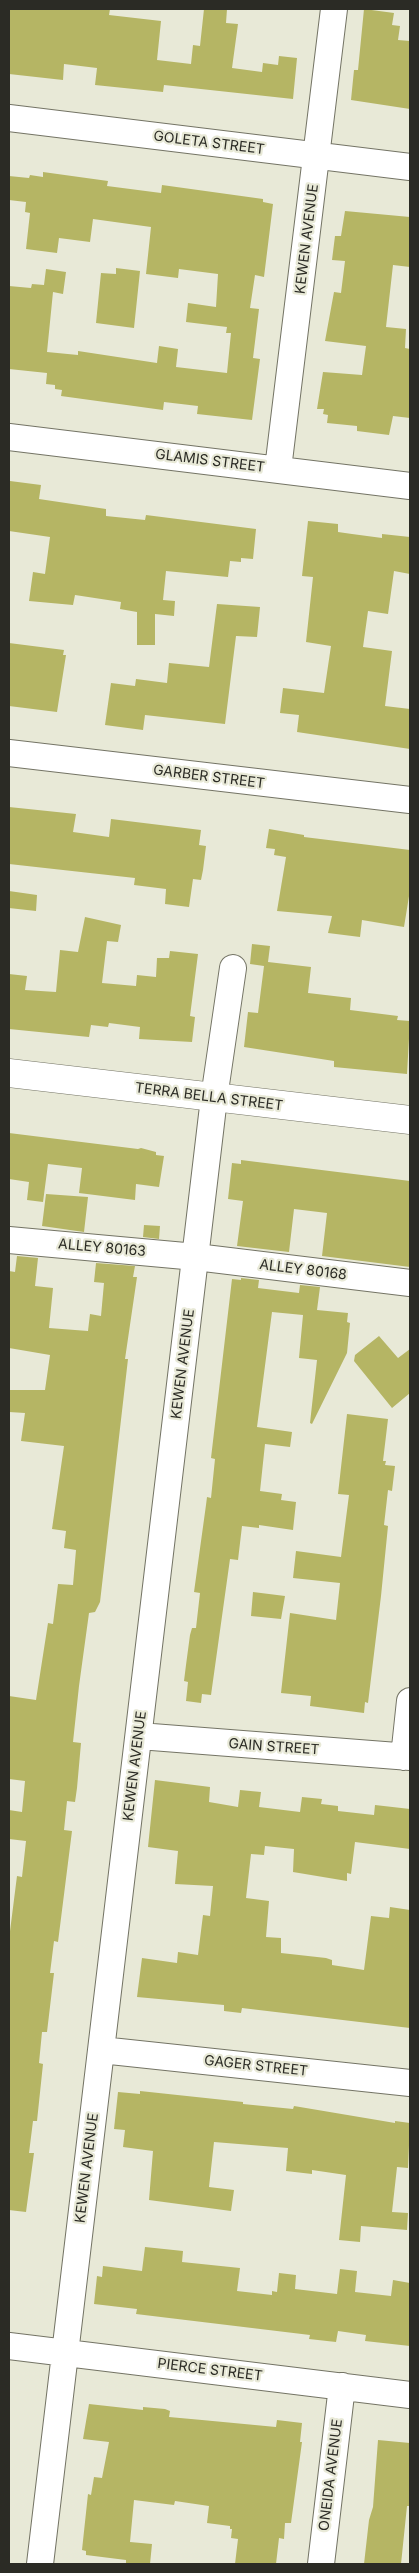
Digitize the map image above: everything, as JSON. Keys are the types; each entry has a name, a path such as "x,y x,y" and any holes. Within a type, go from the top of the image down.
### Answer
{"main road":[{"name":"TERRA BELLA STREET","path":"9,1073 410,1120"}],"street":[{"name":"KEWEN AVENUE","path":"278,470 318,156 334,9"},
{"name":"GOLETA STREET","path":"9,118 410,167"},
{"name":"GLAMIS STREET","path":"9,437 410,486"},
{"name":"GARBER STREET","path":"9,753 410,800"},
{"name":"KEWEN AVENUE","path":"40,2564 214,1098 233,968"},
{"name":"ALLEY 80163","path":"9,1240 196,1257"},
{"name":"ALLEY 80168","path":"196,1257 410,1283"},
{"path":"407,1757 410,1701"},
{"name":"GAIN STREET","path":"139,1736 407,1757"},
{"name":"GAGER STREET","path":"101,2050 410,2083"},
{"name":"PIERCE STREET","path":"9,2346 342,2386 410,2396"},
{"name":"ONEIDA AVENUE","path":"321,2564 342,2386"}],"building":[{"path":"9,9 110,9 109,15 161,21 157,60 191,64 193,45 200,46 204,9 227,9 226,23 238,24 232,68 262,72 263,63 278,65 279,56 297,58 293,99 164,85 163,92 95,85 97,68 64,64 63,80 9,74"},
{"path":"364,9 394,13 392,25 400,26 398,40 410,41 410,109 351,100 354,70 358,70"},
{"path":"43,172 108,181 107,186 161,193 162,185 263,199 263,202 273,204 264,277 255,275 250,308 259,309 253,358 260,359 252,420 197,414 198,406 164,402 163,410 61,396 62,390 55,389 55,385 46,384 47,373 9,369 9,286 31,288 32,284 44,285 46,269 66,272 63,294 53,292 47,352 78,355 78,351 157,363 159,346 178,349 176,367 227,373 231,333 226,333 227,327 186,322 188,303 216,307 218,274 179,269 178,278 146,274 151,227 93,219 90,242 59,238 57,253 26,249 30,213 25,212 26,202 9,200 9,176 29,178 30,175 43,177"},
{"path":"345,211 410,217 410,267 393,265 386,327 406,329 405,348 410,349 410,418 393,416 389,435 357,431 357,426 327,423 328,415 323,414 324,409 317,409 323,372 362,375 366,346 325,341 334,292 341,293 345,261 332,260 335,236 341,236"},
{"path":"116,268 140,271 134,328 96,323 101,273 116,274"},
{"path":"10,481 41,485 39,499 106,509 106,516 145,520 146,515 256,529 253,559 241,558 241,562 230,561 228,577 166,571 163,600 175,601 174,616 155,614 155,645 137,645 137,612 120,609 121,602 75,595 73,605 29,601 33,572 45,574 50,537 9,531"},
{"path":"308,521 338,524 338,532 382,538 382,534 410,537 410,574 394,571 388,614 368,611 363,647 392,651 385,706 410,709 410,749 297,732 299,715 280,713 283,688 324,693 331,646 306,642 313,577 302,576"},
{"path":"217,604 260,607 257,637 236,636 225,724 145,715 143,730 105,725 111,683 135,686 136,679 167,683 169,663 209,667"},
{"path":"9,643 64,650 63,655 66,655 57,712 9,706"},
{"path":"9,807 76,814 73,832 109,837 111,819 201,830 199,845 206,846 203,870 201,880 193,879 189,907 165,904 166,889 134,885 135,878 9,864"},
{"path":"269,829 304,835 304,837 410,850 410,890 404,927 362,920 360,937 328,933 332,916 277,911 286,857 274,855 275,849 266,848"},
{"path":"9,891 37,895 36,911 9,908"},
{"path":"85,917 121,925 118,942 107,941 102,983 136,986 137,975 156,977 157,958 169,958 170,951 198,954 190,1016 195,1017 192,1042 139,1039 140,1027 109,1023 108,1027 91,1025 89,1037 9,1029 9,974 27,976 25,990 56,992 60,950 78,952"},
{"path":"252,944 270,946 268,962 311,967 308,993 351,998 350,1010 398,1016 397,1020 410,1021 407,1074 334,1067 334,1061 244,1047 248,1012 258,1013 264,966 250,964"},
{"path":"9,1133 141,1148 156,1152 156,1155 164,1156 159,1187 136,1184 135,1200 79,1193 82,1168 48,1164 43,1202 27,1200 29,1182 9,1179"},
{"path":"241,1160 410,1181 410,1267 322,1256 327,1213 294,1209 289,1252 237,1246 243,1201 228,1199 232,1163 241,1164"},
{"path":"46,1194 88,1197 84,1232 42,1226"},
{"path":"144,1225 160,1226 159,1239 143,1237"},
{"path":"17,1256 38,1258 35,1286 53,1288 49,1328 88,1331 90,1314 101,1316 104,1283 94,1282 96,1263 135,1266 133,1277 137,1277 125,1359 128,1359 100,1602 95,1612 89,1613 79,1686 73,1742 81,1743 77,1788 75,1802 67,1801 64,1830 72,1831 58,1942 54,1941 50,1973 54,1973 47,2032 42,2032 39,2063 43,2064 37,2121 33,2121 29,2153 34,2153 26,2212 9,2210 9,1939 17,1876 22,1877 26,1841 9,1839 9,1810 22,1812 25,1781 9,1779 9,1696 36,1700 48,1623 53,1624 58,1584 73,1585 76,1550 64,1548 66,1531 52,1529 64,1446 21,1441 25,1413 9,1412 9,1390 45,1390 50,1355 9,1348 9,1271 15,1272"},
{"path":"241,1278 259,1280 258,1288 299,1293 300,1285 320,1287 317,1310 348,1313 347,1322 350,1323 347,1353 312,1424 310,1423 317,1360 299,1358 303,1315 272,1312 257,1427 292,1432 290,1447 265,1444 260,1491 282,1494 281,1500 296,1502 293,1530 259,1525 259,1528 242,1526 238,1560 230,1559 211,1695 202,1694 201,1703 186,1701 188,1682 184,1681 190,1635 192,1628 196,1628 200,1593 194,1592 207,1497 211,1498 215,1459 211,1458 232,1279 241,1280"},
{"path":"379,1336 398,1358 410,1349 410,1393 392,1408 354,1361 355,1355"},
{"path":"347,1414 388,1419 383,1461 386,1461 385,1465 395,1466 392,1491 388,1490 384,1525 388,1526 381,1596 368,1703 365,1702 364,1713 310,1706 311,1696 281,1693 290,1613 336,1620 340,1583 293,1578 296,1551 341,1557 349,1495 338,1494"},
{"path":"253,1592 285,1596 281,1619 251,1616"},
{"path":"155,1780 210,1787 209,1802 238,1807 240,1790 261,1792 259,1807 300,1812 302,1797 322,1799 321,1804 338,1806 338,1811 374,1815 375,1805 410,1809 410,1849 355,1842 351,1874 347,1873 347,1881 293,1872 294,1849 265,1846 264,1855 251,1854 246,1898 269,1901 266,1937 281,1938 281,1953 326,1958 332,1960 332,1965 364,1970 371,1916 389,1918 390,1907 410,1910 410,2028 242,2008 241,2013 224,2011 224,2005 137,1997 142,1958 177,1963 178,1952 198,1955 203,1915 210,1916 213,1886 175,1884 178,1851 148,1847"},
{"path":"140,2091 293,2109 294,2106 395,2123 395,2121 410,2123 408,2168 397,2167 392,2212 408,2213 407,2230 361,2226 360,2242 339,2240 346,2175 312,2170 312,2174 286,2171 288,2148 214,2142 209,2187 234,2190 231,2211 149,2200 153,2151 123,2147 125,2130 114,2129 118,2092 140,2094"},
{"path":"145,2247 183,2251 182,2262 240,2268 237,2291 272,2295 272,2291 277,2292 279,2273 296,2275 295,2289 337,2294 340,2269 357,2271 355,2292 391,2296 393,2280 410,2283 410,2346 365,2341 366,2335 338,2331 336,2342 309,2339 310,2335 136,2314 137,2309 94,2304 97,2276 102,2277 103,2266 142,2271"},
{"path":"89,2404 143,2410 143,2407 165,2409 170,2411 169,2417 276,2427 277,2420 302,2423 300,2442 302,2442 291,2523 285,2523 284,2539 279,2538 276,2564 235,2564 238,2539 231,2538 232,2529 230,2529 230,2526 207,2523 209,2506 175,2501 174,2505 134,2500 130,2542 152,2544 150,2564 126,2564 126,2560 86,2555 86,2551 82,2550 88,2494 91,2495 94,2477 102,2478 109,2442 83,2439"},
{"path":"378,2440 410,2443 410,2506 407,2506 401,2564 364,2564 369,2520 373,2507"}]}
